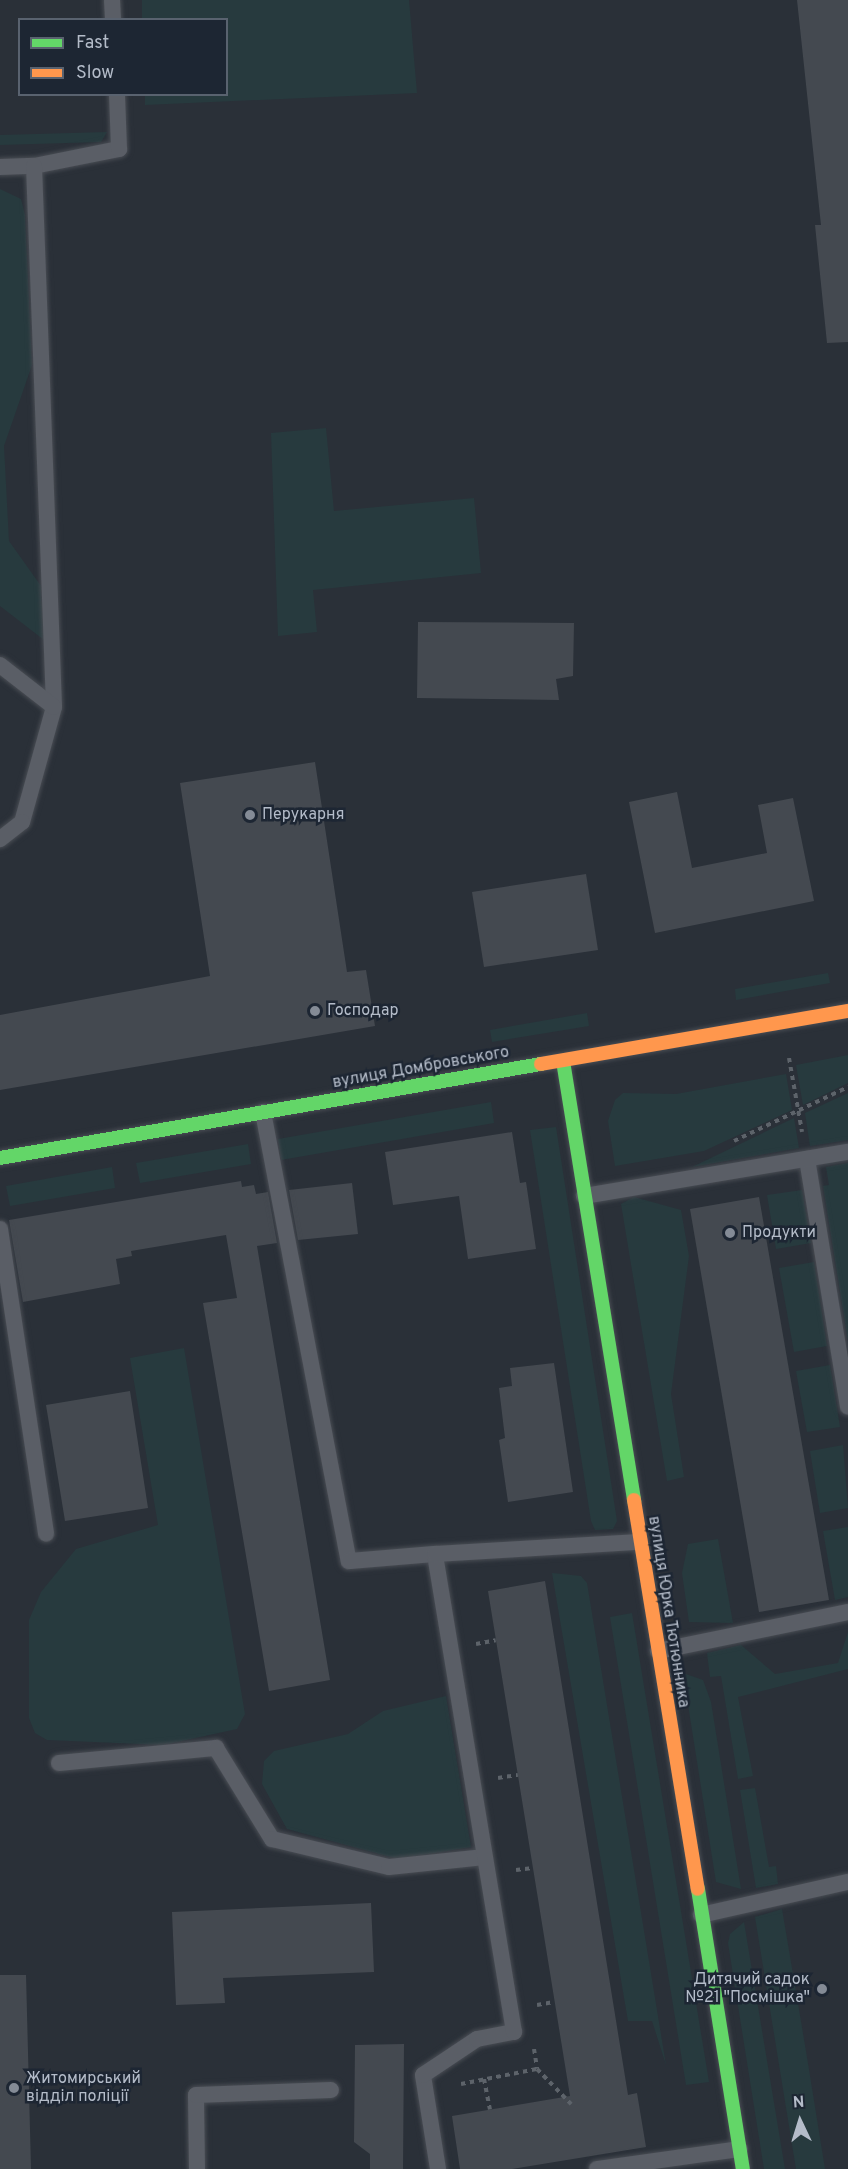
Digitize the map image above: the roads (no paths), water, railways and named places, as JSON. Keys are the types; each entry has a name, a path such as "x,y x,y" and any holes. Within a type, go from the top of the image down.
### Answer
{"street":[{"name":"вулиця Домбровського","path":"0,1158 848,1011"},
{"name":"вулиця Юрка Тютюнника","path":"563,1061 743,2169"}],"lane":[{"path":"112,0 113,18"},
{"path":"0,167 34,166 119,149 117,96"},
{"path":"0,839 22,822 54,707 34,166"},
{"path":"0,665 54,707"},
{"path":"263,1112 348,1561 640,1542"},
{"path":"584,1196 848,1152"},
{"path":"807,1159 848,1407"},
{"path":"0,1228 46,1534"},
{"path":"435,1554 514,2032 477,2039 423,2075 438,2169"},
{"path":"658,1651 848,1612"},
{"path":"59,1763 216,1748 272,1839 389,1867 484,1857"},
{"path":"701,1915 848,1882"},
{"path":"197,2169 196,2095 331,2090"},
{"path":"597,2169 740,2149"}],"place":[{"name":"Перукарня","path":"250,815"},
{"name":"Господар","path":"315,1011"},
{"name":"Продукти","path":"730,1233"},
{"name":"Дитячий садок №21 \"Посмішка\"","path":"822,1989"},
{"name":"Житомирський відділ поліції","path":"14,2088"}]}
